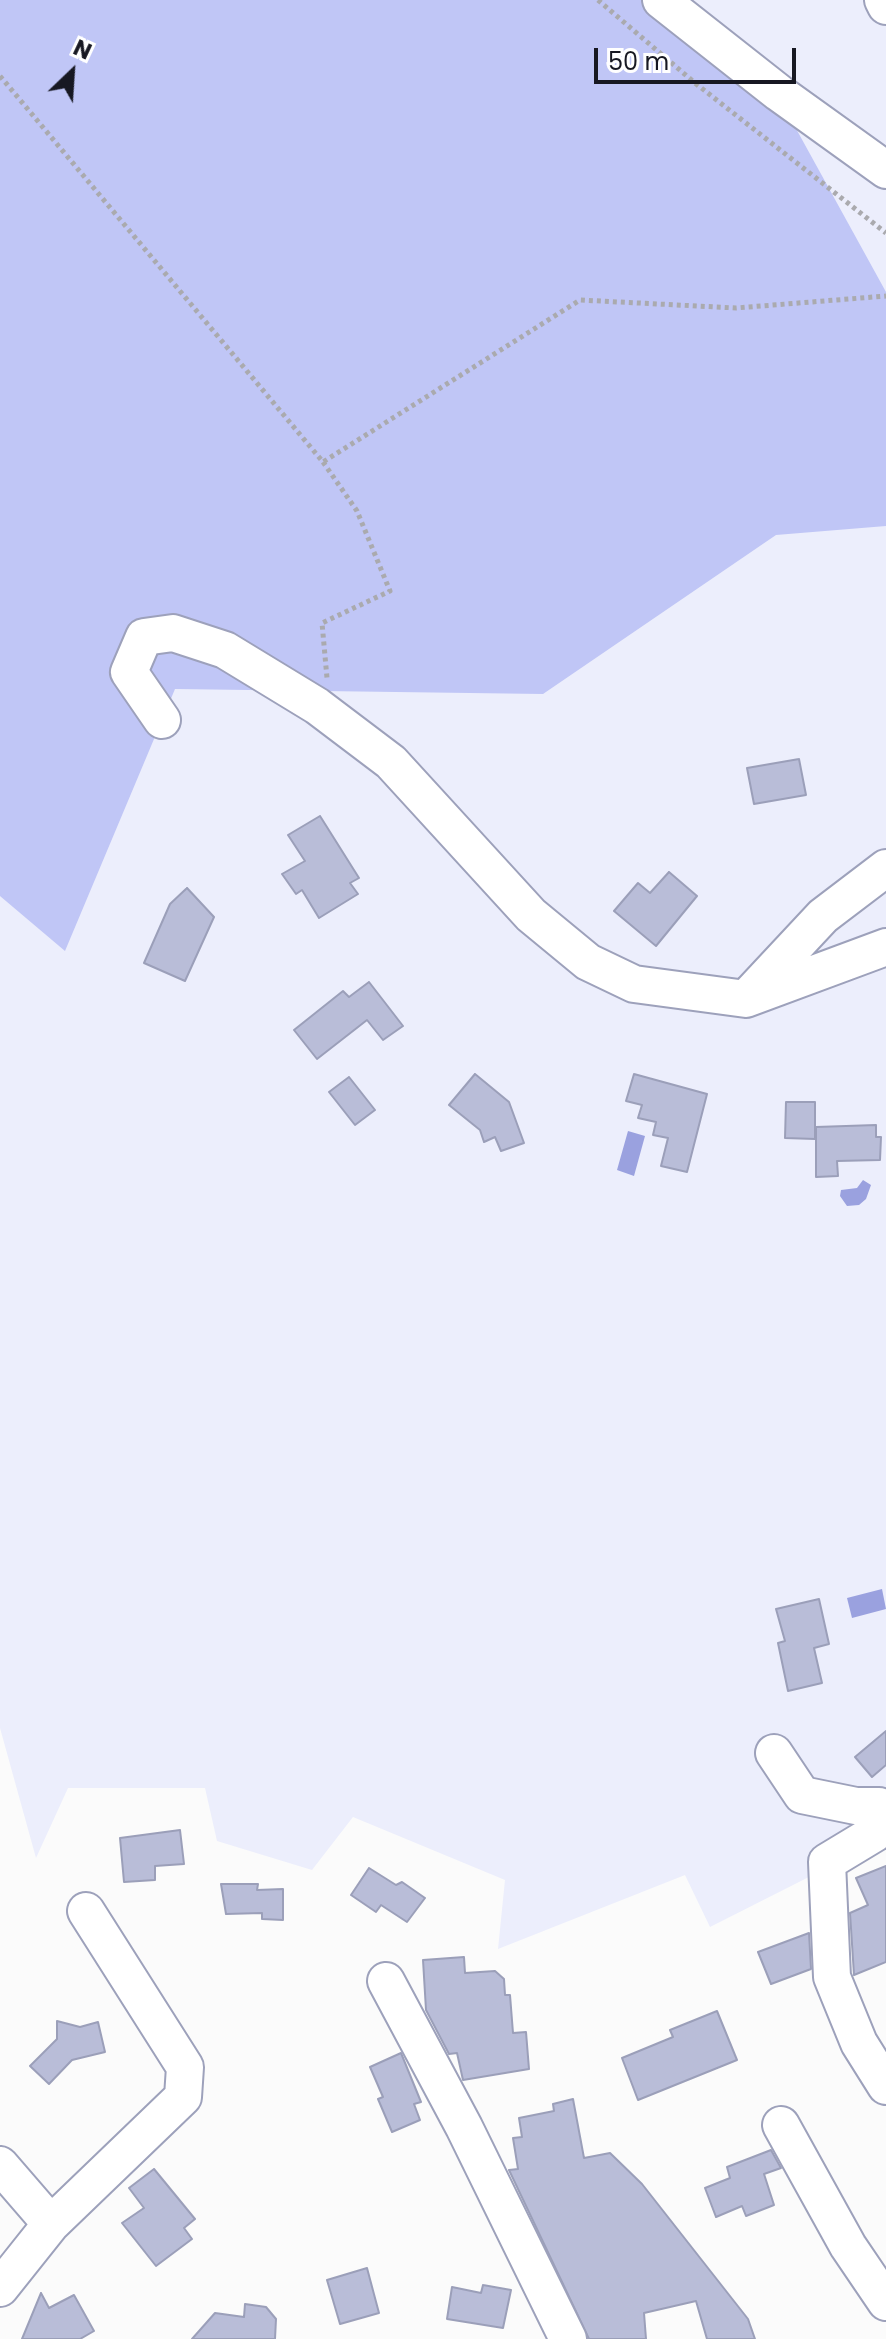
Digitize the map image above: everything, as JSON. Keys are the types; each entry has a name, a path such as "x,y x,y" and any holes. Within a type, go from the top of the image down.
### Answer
{"street":[{"path":"661,0 779,93 886,170"},
{"path":"883,0 886,6"},
{"path":"162,720 129,672 144,637 173,633 225,650 330,716 391,762 531,915 588,962 634,984 746,999 886,947"},
{"path":"746,999 823,916 886,868"},
{"path":"774,1753 802,1795 856,1806 879,1806 875,1833 827,1862 832,1977 859,2043 886,2086"},
{"path":"0,2288 51,2224 183,2097 185,2067 86,1911"},
{"path":"386,1981 464,2127 568,2339"},
{"path":"781,2125 848,2246 886,2302"},
{"path":"0,2165 51,2224"}],"path":[{"path":"598,0 695,83 886,233"},
{"path":"0,76 323,462 357,511 390,591 322,623 330,716"},
{"path":"323,462 580,300 736,308 886,296"}],"shaded area":[{"path":"0,0 886,0 886,1838 710,1927 685,1875 498,1949 505,1880 353,1817 312,1870 217,1841 205,1788 68,1788 36,1858 0,1728"},
{"path":"0,0 651,0 783,105 886,292 886,526 776,535 543,694 175,689 65,951 0,896"},
{"path":"628,1131 645,1136 634,1176 617,1170"},
{"path":"863,1180 871,1185 866,1199 859,1205 847,1206 840,1196 841,1190 857,1188"},
{"path":"882,1589 886,1609 852,1618 847,1598"}],"building":[{"path":"799,759 806,795 754,804 747,768"},
{"path":"320,816 359,878 350,883 358,894 319,918 302,890 296,894 282,874 305,861 288,835"},
{"path":"669,872 697,896 656,946 614,911 638,883 650,893"},
{"path":"187,888 214,917 185,981 144,963 170,904"},
{"path":"369,982 403,1026 383,1040 367,1020 317,1059 294,1030 343,991 349,997"},
{"path":"475,1074 509,1102 524,1143 501,1151 495,1137 484,1142 480,1130 449,1105"},
{"path":"634,1074 707,1094 687,1172 661,1166 668,1138 653,1135 656,1122 638,1118 642,1105 626,1101"},
{"path":"349,1077 375,1110 355,1125 329,1092"},
{"path":"786,1102 815,1102 815,1139 785,1138"},
{"path":"876,1125 876,1137 881,1137 880,1160 837,1161 838,1176 816,1177 816,1127"},
{"path":"819,1599 829,1644 814,1648 822,1683 788,1691 778,1643 785,1641 776,1609"},
{"path":"886,1731 886,1765 872,1777 855,1757"},
{"path":"180,1830 184,1864 155,1866 155,1880 124,1882 120,1838"},
{"path":"886,1866 886,1962 854,1975 850,1913 868,1905 856,1878"},
{"path":"369,1868 396,1885 402,1882 425,1898 407,1922 381,1905 376,1912 351,1895"},
{"path":"221,1884 258,1884 257,1890 283,1889 283,1920 262,1919 262,1913 226,1914"},
{"path":"809,1933 811,1969 771,1984 758,1952"},
{"path":"464,1957 465,1973 495,1971 504,1979 505,1995 510,1995 513,2033 526,2032 529,2069 463,2080 457,2053 449,2054 426,2010 423,1960"},
{"path":"717,2011 737,2060 638,2100 622,2058 673,2037 670,2030"},
{"path":"57,2021 80,2027 98,2022 105,2052 72,2060 49,2084 30,2066 57,2039"},
{"path":"401,2053 421,2102 414,2104 420,2120 392,2132 378,2099 383,2097 370,2067"},
{"path":"573,2099 584,2158 610,2153 642,2184 748,2319 755,2339 707,2339 696,2301 644,2313 646,2339 589,2339 509,2170 518,2169 513,2138 522,2137 519,2118 554,2111 553,2104"},
{"path":"771,2150 781,2168 764,2174 774,2205 746,2216 742,2206 716,2217 705,2188 730,2178 727,2167"},
{"path":"154,2169 195,2219 184,2228 192,2239 156,2266 122,2223 144,2208 129,2188"},
{"path":"367,2268 379,2313 340,2324 327,2280"},
{"path":"483,2285 511,2290 503,2328 447,2319 452,2287 481,2293"},
{"path":"41,2293 49,2308 74,2295 94,2331 80,2339 22,2339"},
{"path":"245,2304 266,2307 276,2319 275,2339 192,2339 215,2313 244,2317"}]}
